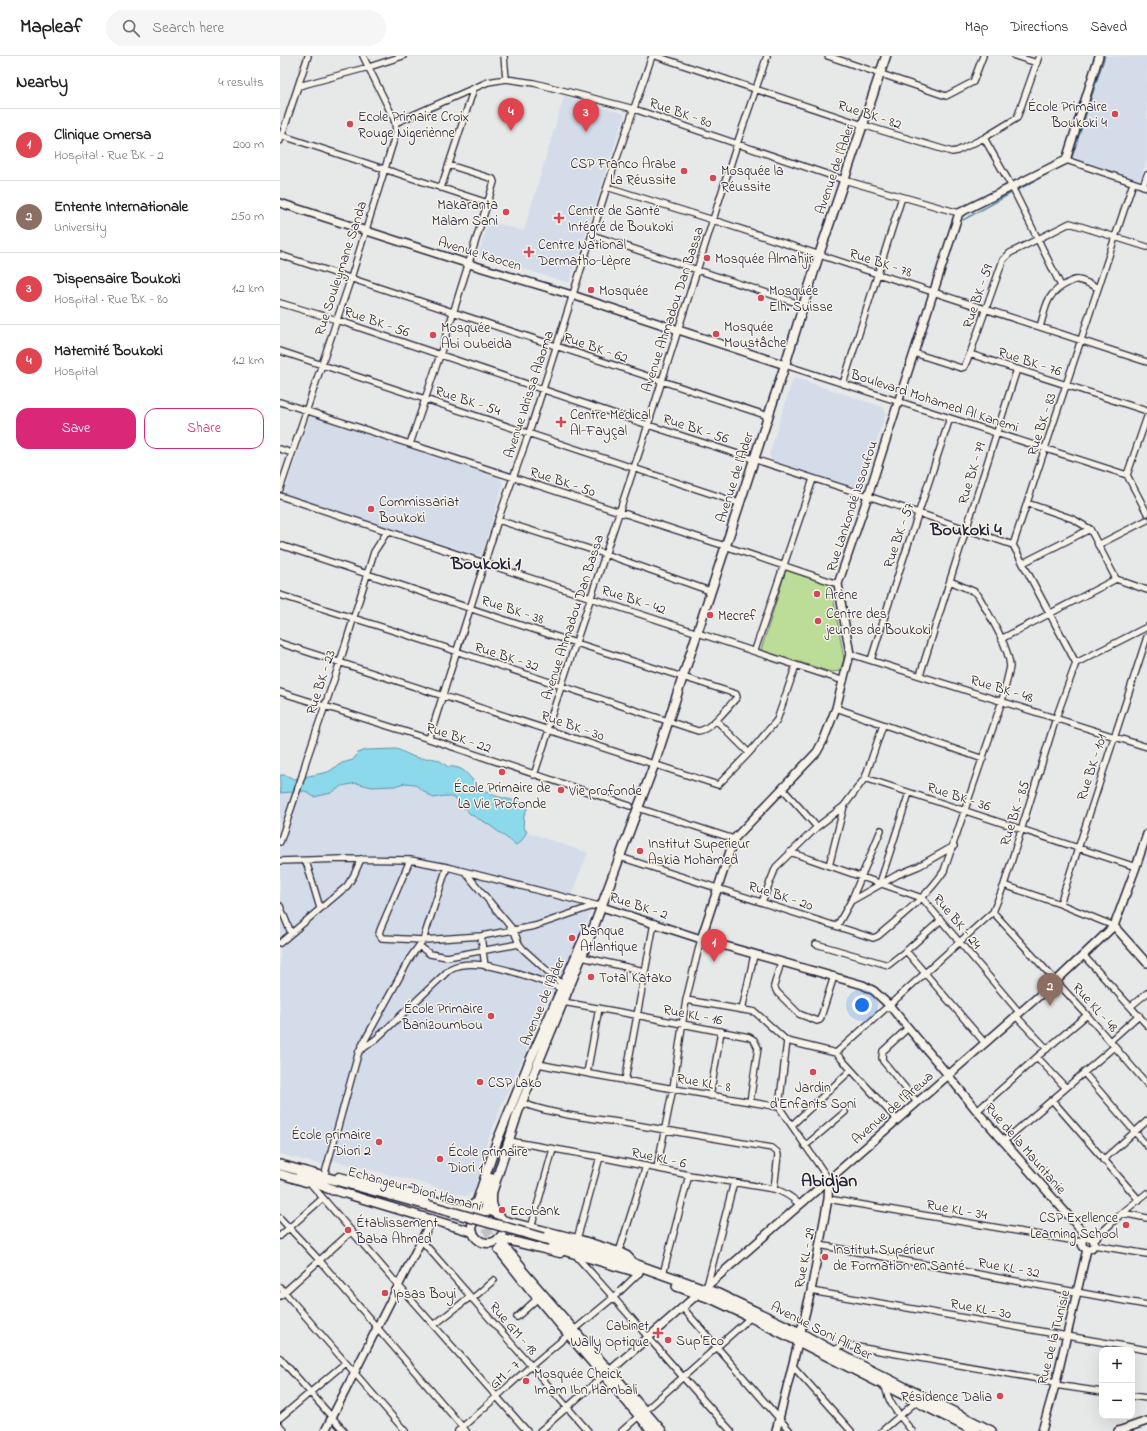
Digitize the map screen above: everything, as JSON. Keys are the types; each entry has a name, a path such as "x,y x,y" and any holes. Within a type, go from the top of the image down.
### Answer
{"main road":[{"name":"Avenue de l'Ader","path":"479,1214 477,1207 481,1203 506,1127 514,1111 562,987 620,857 634,807 654,765 785,366 819,255 886,56"},
{"name":"Avenue de l'Ader","path":"494,1213 492,1193 509,1141 514,1111 522,1102 538,1064 582,957 599,906"},
{"path":"281,1165 325,1173 479,1214 489,1211 494,1213 502,1220 503,1231 498,1238 490,1242 486,1242"},
{"name":"Echangeur Diori Hamani","path":"281,1165 300,1176 427,1207"},
{"name":"Echangeur Diori Hamani","path":"281,1165 542,1241"},
{"path":"280,1174 473,1232"},
{"path":"300,1176 333,1190"},
{"path":"464,1209 481,1203"},
{"path":"479,1214 473,1222 473,1232 478,1239 486,1242 533,1288"},
{"name":"Avenue Soni Ali Ber","path":"502,1220 619,1252 627,1256 636,1269"},
{"path":"498,1238 513,1256 538,1298 572,1333"},
{"name":"Avenue Soni Ali Ber","path":"498,1238 619,1270 624,1271 636,1269 663,1274 744,1305 799,1337 975,1428"},
{"name":"Avenue Soni Ali Ber","path":"542,1241 703,1289 751,1317 832,1351 917,1401 975,1428 991,1431"},
{"path":"513,1256 523,1245"},
{"path":"500,1249 642,1413 662,1431"},
{"path":"642,1413 652,1431"}],"street":[{"path":"308,56 281,137 488,203"},
{"path":"363,56 395,124"},
{"path":"299,86 369,67 402,56"},
{"path":"504,56 506,79"},
{"name":"Avenue Idrissa Alaoma","path":"429,739 486,563 498,520 529,433 607,187 652,56"},
{"name":"Rue BK - 82","path":"656,56 755,90 952,152 984,138 1017,118 1039,56"},
{"name":"Avenue Ahmadou Dan Bassa","path":"534,774 604,554 634,469 737,144 767,56"},
{"path":"828,56 946,96 973,82 983,56"},
{"path":"1016,56 1037,63"},
{"path":"1066,160 1099,56"},
{"name":"Rue BK - 80","path":"395,124 488,82 506,79 534,83 634,109 844,180 959,213"},
{"path":"441,188 474,88"},
{"name":"Rue Souleymane Sanda","path":"280,489 351,278 396,133 395,124"},
{"path":"984,138 1012,187 1036,239 1061,286"},
{"path":"959,213 1066,160 1145,187 1147,175"},
{"path":"410,444 426,399 494,182 493,179 449,165"},
{"name":"Rue BK - 83","path":"1013,545 1133,183"},
{"name":"Rue BK - 78","path":"607,187 713,220 1147,362"},
{"path":"843,384 902,197"},
{"name":"Avenue Kaocen","path":"280,203 469,264 572,295 785,366"},
{"name":"Rue Lankondé Issoufou","path":"701,940 717,887 734,839 817,752 824,739 836,708 850,654 838,584 868,496 959,213"},
{"name":"Rue BK - 59","path":"970,354 1005,256 1070,223 1147,247"},
{"path":"592,235 803,305"},
{"name":"Rue BK - 62","path":"280,255 768,416"},
{"path":"1040,327 1049,298 1054,291 1061,286 1070,281 1077,280 1098,288"},
{"name":"Rue BK - 56","path":"280,303 337,320 542,390 753,460 868,496 1013,545"},
{"name":"Rue BK - 54","path":"280,352 321,364 739,503"},
{"path":"914,353 960,368 964,367 970,354"},
{"name":"Rue BK - 76","path":"970,354 1147,411"},
{"name":"Boulevard Mohamed Al Kanemi","path":"785,366 1127,475"},
{"name":"Rue BK - 79","path":"920,675 1017,369"},
{"name":"Rue BK - 50","path":"280,402 514,477 838,584"},
{"path":"1147,417 1127,475 1147,513"},
{"name":"Rue BK - 57","path":"871,660 950,418"},
{"path":"280,449 292,453"},
{"path":"755,650 813,479"},
{"name":"Rue BK - 42","path":"280,496 844,680"},
{"path":"1027,503 1073,519 1090,529 1116,579 1147,590"},
{"path":"498,520 604,554 710,591"},
{"path":"1098,545 1147,520"},
{"path":"1023,563 1090,529"},
{"name":"Rue BK - 23","path":"280,842 324,706 340,662 374,552 387,532"},
{"name":"Rue BK - 38","path":"280,545 576,643 736,694 737,697"},
{"path":"1013,545 1076,663 1147,627"},
{"path":"1001,639 1050,612 1116,579"},
{"path":"922,898 940,878 954,846 1002,701 1010,667 1010,662 1001,639 978,595 975,592 950,581"},
{"name":"Rue BK - 32","path":"280,595 701,732 716,720 737,697"},
{"name":"Rue BK - 101","path":"1060,904 1147,637"},
{"name":"Rue BK - 30","path":"280,643 718,785 749,753 779,717 796,665"},
{"name":"Rue BK - 48","path":"850,654 1147,747"},
{"name":"Rue BK - 85","path":"836,1053 993,912 1004,885 1056,718 1076,663"},
{"name":"Rue BK - 22","path":"280,692 734,839"},
{"path":"836,708 983,759"},
{"path":"716,720 749,753"},
{"path":"762,902 776,867 817,827 844,806 865,778 883,725"},
{"name":"Rue BK - 36","path":"865,778 1136,867"},
{"path":"782,788 817,827"},
{"path":"880,883 909,793"},
{"path":"829,866 844,806"},
{"path":"837,926 851,901 881,830"},
{"name":"Avenue de l'Arewa","path":"540,1431 799,1204 829,1180 1056,980 1114,926 1147,834"},
{"path":"851,901 880,883 897,874 919,866 954,846"},
{"name":"Rue BK - 24","path":"790,852 922,898 1046,1049"},
{"name":"Rue BK - 20","path":"620,857 875,938 922,898"},
{"path":"280,943 351,881 361,859"},
{"name":"Rue BK - 2","path":"280,861 361,859 410,860 447,867 599,906 654,923 701,940 834,976 869,988 888,1005 948,1075"},
{"path":"410,860 379,934 384,938 423,940 481,936 535,926 599,906"},
{"path":"306,861 320,908"},
{"path":"325,1173 359,1051 403,971 423,940 447,867"},
{"path":"465,872 514,931 519,944 562,987"},
{"path":"1004,885 1060,904 1114,926 1147,963"},
{"path":"280,906 291,933"},
{"name":"Rue KL - 48","path":"993,912 1056,980 1147,1084"},
{"path":"816,944 888,965 941,920"},
{"path":"625,1081 654,923"},
{"path":"481,936 485,966"},
{"path":"657,1168 673,1088 686,1000 701,940"},
{"path":"419,946 430,954 447,958 519,944"},
{"path":"906,951 926,972 984,1042"},
{"path":"742,1010 754,955"},
{"path":"1083,955 1147,1025"},
{"path":"582,957 644,971"},
{"path":"781,962 774,986 777,992 799,1014 817,1021 820,1020 834,976"},
{"path":"359,1051 376,1039 450,969 461,965 501,968 562,987"},
{"path":"1131,1006 1147,993"},
{"path":"686,1000 757,1013 787,1041 836,1053 897,1120"},
{"name":"Rue KL - 16","path":"563,1002 749,1037 754,1040 758,1048 750,1102"},
{"path":"587,1073 599,1008"},
{"path":"976,1111 1086,1015"},
{"path":"1110,1041 1139,1016"},
{"path":"908,1028 883,1050 882,1058 883,1062 917,1102"},
{"path":"710,1096 721,1031"},
{"path":"787,1041 779,1107 829,1180"},
{"path":"1003,1142 1115,1046"},
{"path":"1037,1057 1066,1088"},
{"name":"Rue KL - 8","path":"538,1064 625,1081 779,1107"},
{"path":"792,1125 851,1070"},
{"path":"1084,1073 1147,1146"},
{"name":"Rue de la Mauritanie","path":"948,1075 976,1111 1089,1241 1083,1246 1087,1249"},
{"path":"1052,1100 1139,1200"},
{"path":"522,1102 536,1108 557,1112 664,1129 775,1150 778,1155 774,1189"},
{"path":"805,1146 845,1112"},
{"path":"1103,1160 1147,1121"},
{"name":"Rue KL - 6","path":"509,1141 689,1175 774,1189 790,1196 799,1204"},
{"path":"532,1228 553,1149"},
{"path":"577,1240 600,1157"},
{"path":"619,1252 646,1166"},
{"path":"663,1274 689,1175"},
{"name":"Rue KL - 29","path":"776,1431 811,1291 828,1199 829,1180"},
{"path":"703,1289 734,1182"},
{"path":"310,1183 527,1431"},
{"path":"1089,1241 1147,1193"},
{"path":"280,1236 322,1198"},
{"name":"Rue KL - 34","path":"828,1199 1089,1241 1147,1254"},
{"path":"1122,1213 1147,1218"},
{"path":"280,1218 320,1261 462,1430"},
{"path":"325,1431 432,1219"},
{"path":"282,1294 352,1232"},
{"name":"Rue GM - 18","path":"422,1241 588,1431"},
{"name":"Rue KL - 32","path":"819,1245 1147,1305"},
{"name":"Rue de la Tunisie","path":"1042,1431 1067,1336 1087,1249"},
{"path":"578,1258 614,1297 682,1378 731,1431"},
{"name":"GM - 7","path":"462,1430 531,1366 614,1297 636,1269"},
{"path":"434,1325 494,1280"},
{"path":"280,1287 282,1294 355,1373 405,1431"},
{"name":"Rue KL - 30","path":"811,1291 1147,1350"},
{"path":"517,1317 538,1298"},
{"path":"682,1307 790,1431"},
{"path":"622,1431 751,1317"},
{"path":"832,1351 846,1345 1099,1391"},
{"path":"280,1358 344,1431"},
{"path":"280,1418 345,1363"},
{"path":"792,1365 851,1431"},
{"path":"885,1381 886,1396 912,1431"},
{"path":"1135,1396 1147,1398"},
{"path":"882,1431 917,1401"},
{"path":"1118,1431 1127,1430 1147,1421"},
{"path":"280,1426 284,1431"}],"shaded area":[{"path":"1107,56 1147,56 1147,160 1140,180 1072,158"},
{"path":"564,96 625,114 569,283 478,255 489,221 524,231"},
{"path":"796,378 883,407 886,414 860,489 772,461 769,455 792,381"},
{"path":"310,416 500,477 503,485 481,556 283,496"},
{"path":"356,783 372,787 394,786 405,783 414,784 433,798 445,796 455,798 470,814 488,824 516,845 522,840 527,832 588,853 571,895 595,902 557,992 550,992 486,1145 473,1194 469,1193 468,1197 411,1180 338,1162 325,1157 322,1165 280,1154 280,793 305,791 331,793 342,786"}],"green space":[{"path":"786,570 831,585 844,659 840,671 831,672 761,650"}],"water":[{"path":"397,749 414,757 434,759 440,761 448,767 461,769 486,792 529,804 524,816 523,828 527,831 522,840 516,845 488,824 470,814 455,798 445,796 433,798 414,784 405,783 394,786 372,787 356,783 342,786 331,793 314,797 305,791 280,793 280,775 286,775 294,779 328,772 342,763 353,760 358,753 366,750"}],"waterway":[{"path":"1071,160 1105,56"},
{"path":"1016,191 1056,169"},
{"path":"963,220 1010,194"},
{"path":"1007,701 1015,703"}],"tunnel":[{"path":"481,1205 486,1229 499,1250"}],"place":[{"name":"École Primaire Boukoki 4","path":"1115,114"},
{"name":"Ecole Primaire Croix Rouge Nigeriènne","path":"350,124"},
{"name":"Maternité Boukoki","path":"511,131"},
{"name":"Dispensaire Boukoki","path":"586,132"},
{"name":"CSP Franco Arabe La Réussite","path":"684,171"},
{"name":"Mosquée la Réussite","path":"713,178"},
{"name":"Makaranta Malam Sani","path":"506,212"},
{"name":"Centre de Santé Intégré de Boukoki","path":"559,218"},
{"name":"Centre National Dermatho-Lèpre","path":"529,252"},
{"name":"Mosquée Almahjir","path":"707,258"},
{"name":"Mosquée","path":"591,290"},
{"name":"Mosquée Elh. Suisse","path":"761,298"},
{"name":"Mosquée Moustâche","path":"716,334"},
{"name":"Mosquée Abi Oubeida","path":"433,335"},
{"name":"Centre Médical Al-Fayçal","path":"561,422"},
{"name":"Commissariat Boukoki","path":"371,509"},
{"name":"Arène","path":"817,594"},
{"name":"Mecref","path":"710,615"},
{"name":"Centre des jeunes de Boukoki","path":"818,621"},
{"name":"École Primaire de La Vie Profonde","path":"502,772"},
{"name":"Vie profonde","path":"561,790"},
{"name":"Institut Superieur Askia Mohamed","path":"640,851"},
{"name":"Banque Atlantique","path":"572,938"},
{"name":"Clinique Omersa","path":"714,962"},
{"name":"Total Katako","path":"591,977"},
{"name":"Entente Internationale","path":"1050,1006"},
{"name":"École Primaire Banizoumbou","path":"491,1016"},
{"name":"Jardin d'Enfants Soni","path":"813,1072"},
{"name":"CSP Lako","path":"480,1082"},
{"name":"École primaire Diori 2","path":"379,1142"},
{"name":"École primaire Diori 1","path":"440,1159"},
{"name":"Ecobank","path":"502,1210"},
{"name":"CSP Exellence Learning School","path":"1126,1225"},
{"name":"Établissement Baba Ahmed","path":"348,1230"},
{"name":"Institut Supérieur de Formation en Santé","path":"825,1257"},
{"name":"Ipsas Boyi","path":"385,1293"},
{"name":"Cabinet Wally Optique","path":"658,1333"},
{"name":"Sup'Eco","path":"668,1340"},
{"name":"Mosquée Cheick Imam Ibn Hambali","path":"526,1381"},
{"name":"Résidence Dalia","path":"1000,1396"}],"district":[{"name":"Boukoki 4","path":"966,529"},
{"name":"Boukoki 1","path":"486,563"},
{"name":"Abidjan","path":"829,1180"}]}
